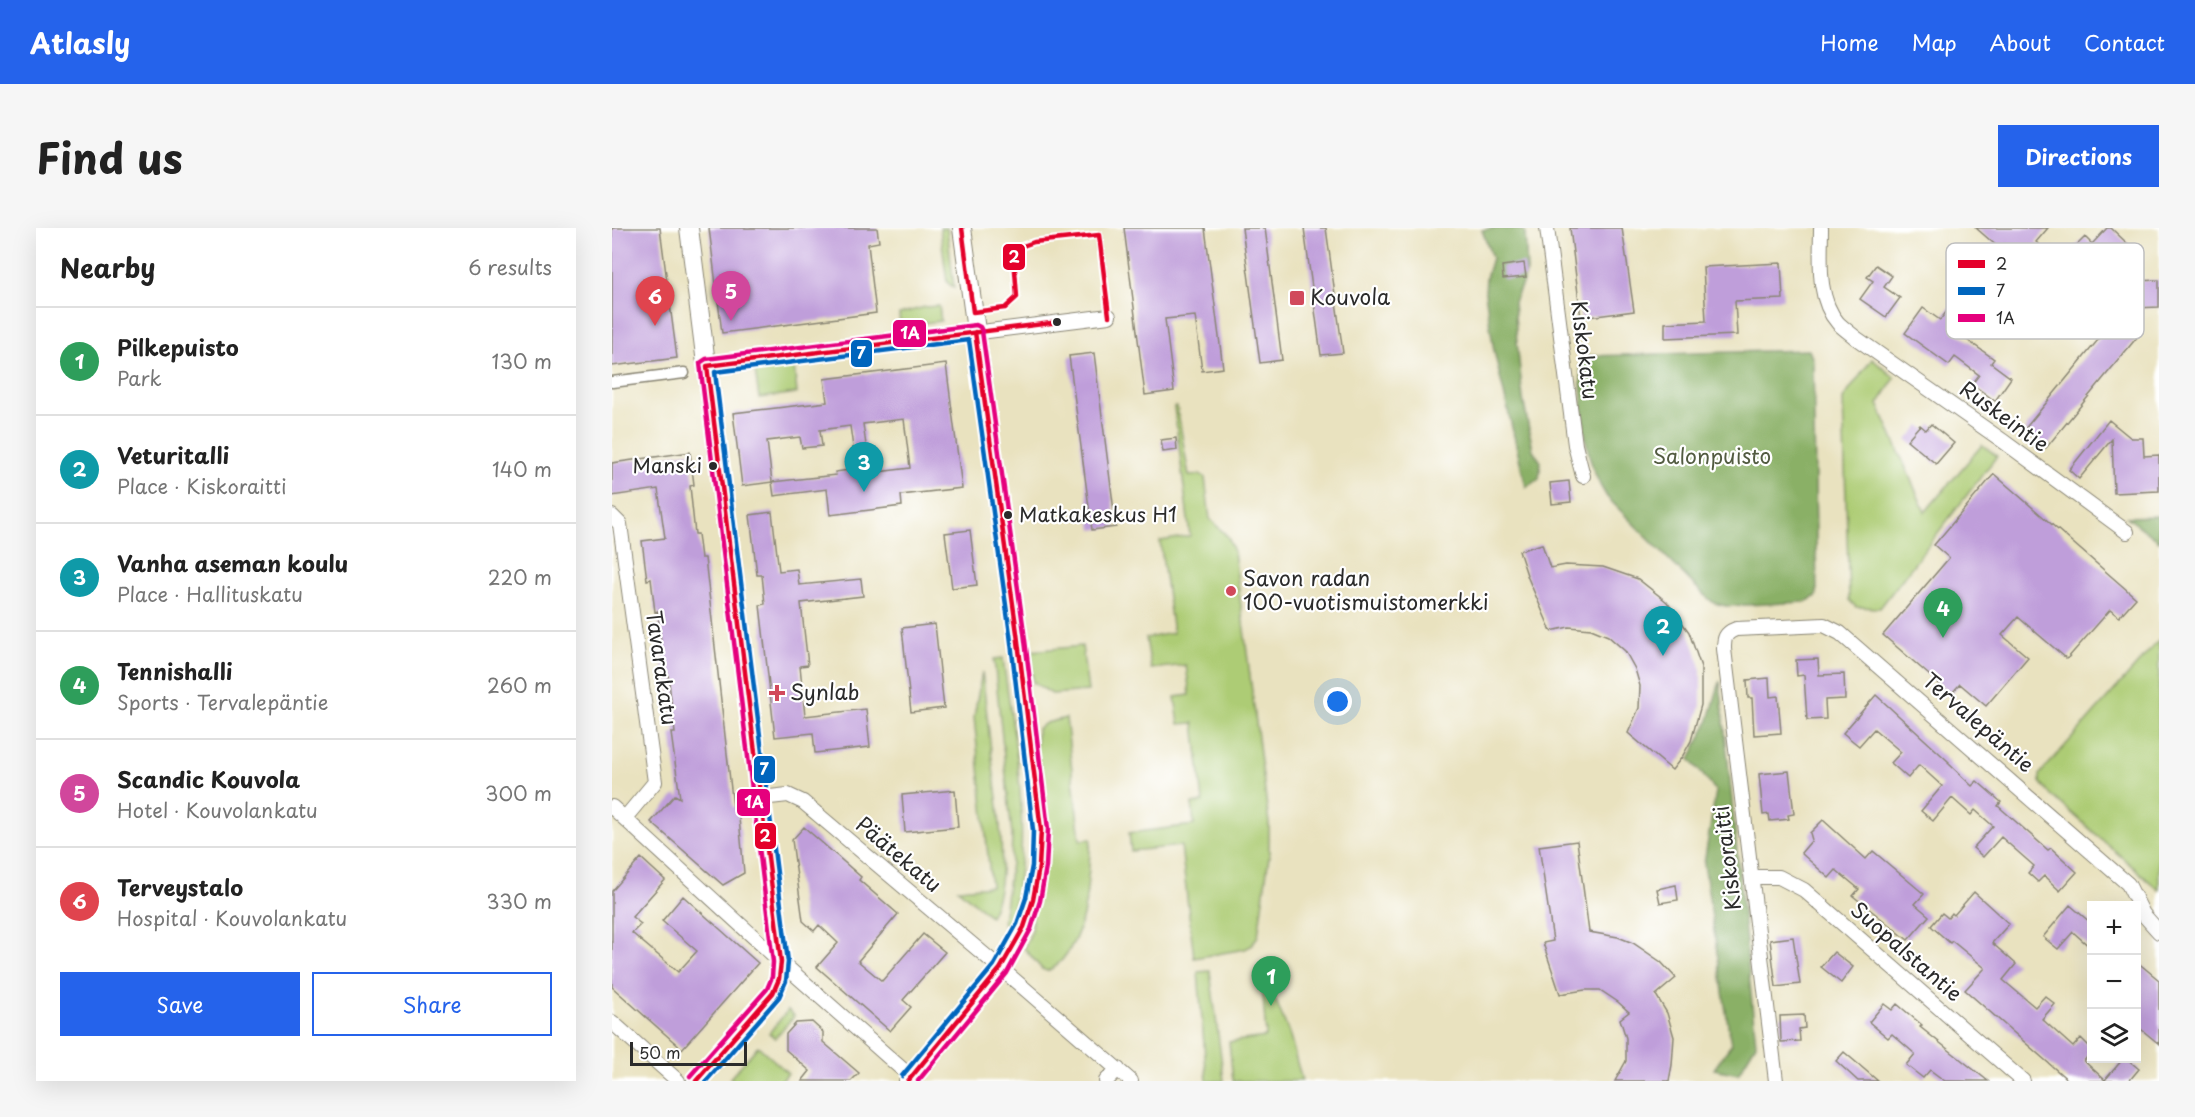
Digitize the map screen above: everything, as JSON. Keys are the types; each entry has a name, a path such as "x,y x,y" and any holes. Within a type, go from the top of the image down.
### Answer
{"street":[{"path":"689,228 781,962 779,979 773,993 696,1081"},
{"path":"612,807 910,1079 1000,969 1024,927 1033,900 1039,867 1041,830 1016,624 962,228"},
{"name":"Kiskokatu","path":"1547,228 1575,445 1583,476"},
{"name":"Ruskeintie","path":"1821,228 1822,284 1829,310 1838,323 2127,532"},
{"path":"707,366 1109,316"},
{"path":"612,382 684,373"},
{"name":"Tavarakatu","path":"612,516 620,524 655,782 625,818"},
{"name":"Tervalepäntie","path":"1729,632 1736,629 1824,626 1840,633 2128,884 2143,914 2159,932"},
{"name":"Kiskoraitti","path":"1729,632 1724,638 1724,649 1776,1081"},
{"name":"Päätekatu","path":"761,798 788,795 803,802 1131,1081"},
{"name":"Suopalstantie","path":"1752,877 1779,877 1804,890 2023,1081"},
{"path":"612,1022 678,1081"},
{"path":"1107,1081 1118,1069"}],"green space":[{"path":"940,228 947,228 954,288 947,282"},
{"path":"1514,228 1525,231 1527,272 1514,302 1523,399 1533,450 1541,462 1539,479 1526,487 1494,351 1485,293 1486,278 1492,258 1482,230"},
{"path":"939,306 941,321 900,324 899,314"},
{"name":"Salonpuisto","path":"1809,350 1813,360 1817,596 1805,602 1726,606 1714,603 1607,497 1598,482 1585,433 1580,363 1587,356"},
{"path":"1872,359 1895,378 1878,404 1925,512 1982,445 1997,456 1880,608 1856,607 1849,600 1843,399"},
{"path":"794,365 797,393 759,398 755,370"},
{"path":"1174,407 1177,407 1189,476 1201,475 1205,478 1210,519 1228,537 1234,552 1269,823 1269,856 1258,936 1251,946 1245,949 1194,958 1181,846 1131,851 1129,833 1194,825 1192,804 1203,802 1194,723 1179,724 1175,697 1190,695 1186,665 1151,669 1146,638 1173,633 1160,541 1190,536"},
{"path":"2159,516 2159,541 2127,517"},
{"path":"2159,640 2159,890 2048,792 2040,782 2040,774"},
{"path":"1082,646 1088,691 1052,694 1033,682 1031,651"},
{"path":"1003,658 1017,761 1022,830 1016,898 1007,931 1003,921 1011,863 1012,835 994,659"},
{"path":"982,672 1001,843 1000,883 990,916 958,889 991,886 974,717"},
{"path":"1720,681 1756,1044 1738,1074 1714,1069 1731,1045 1704,864 1716,791 1690,759 1709,720"},
{"path":"1066,718 1080,840 1091,839 1089,871 1078,933 1062,960 1047,971 1042,969 1024,948 1032,930 1037,729 1046,723"},
{"path":"1210,971 1224,1081 1207,1081 1198,972"},
{"path":"1262,979 1267,979 1289,1033 1302,1081 1233,1081 1229,1042 1266,1037"},
{"path":"788,1010 794,1016 775,1038 769,1033"},
{"path":"758,1046 788,1073 781,1081 734,1081 730,1078"}],"building":[{"path":"612,228 660,228 677,358 612,366"},
{"path":"709,228 877,228 879,242 868,244 876,313 722,333"},
{"path":"1124,228 1205,228 1223,368 1202,371 1195,316 1165,319 1174,391 1145,395"},
{"path":"1242,228 1265,228 1282,360 1260,363"},
{"path":"1304,228 1326,228 1343,353 1321,355"},
{"path":"1570,228 1622,228 1634,311 1581,318"},
{"path":"1976,228 2048,228 2037,243 1993,243"},
{"path":"2107,228 2111,228 2127,243 2093,243"},
{"path":"2085,237 2091,243 2079,243"},
{"path":"1524,263 1526,277 1503,279 1502,266"},
{"path":"1781,263 1783,299 1735,301 1737,335 1665,338 1665,323 1706,321 1703,267"},
{"path":"1876,265 1892,276 1884,287 1900,298 1886,317 1860,299 1873,281 1867,277"},
{"path":"2159,280 2159,307 2144,308 2144,281"},
{"path":"1923,308 1940,320 1946,312 1946,339 1966,339 1994,359 1991,363 2011,378 1995,401 1972,384 1979,375 1955,357 1949,365 1905,333"},
{"path":"2099,339 2136,339 2046,448 2024,430"},
{"path":"1094,353 1116,527 1092,530 1069,356"},
{"path":"946,364 962,488 901,495 902,506 830,515 827,489 774,496 772,482 742,486 733,413 827,402 824,379","holes":["904,419 910,468 870,473 863,424","850,426 856,469 835,472 836,475 772,482 767,441 800,437 802,448 822,446 820,430"]},
{"path":"2109,420 2131,438 2143,438 2144,456 2159,455 2159,491 2114,493 2112,439 2079,479 2069,470"},
{"path":"1931,424 1954,443 1936,464 1907,440 1920,425 1926,430"},
{"path":"1176,438 1177,450 1163,452 1161,440"},
{"path":"690,452 694,485 690,486 695,534 698,534 701,558 705,558 733,807 738,807 744,873 723,885 651,822 675,795 680,798 671,733 675,733 668,674 664,675 658,611 655,612 651,579 647,580 642,541 665,538 658,489 612,496 612,463"},
{"path":"1994,474 2136,598 2119,617 2110,610 2067,659 2018,617 2002,635 2028,657 1986,706 1960,684 1951,694 1883,635 1949,558 1934,545"},
{"path":"1569,481 1571,502 1552,504 1550,483"},
{"path":"772,512 779,571 797,569 799,585 861,579 863,596 801,603 808,665 800,666 805,716 866,709 870,747 815,753 813,733 775,737 760,605 765,604 762,575 757,575 750,515"},
{"path":"970,530 977,585 952,588 945,533"},
{"path":"1542,544 1550,568 1566,565 1603,567 1638,579 1667,602 1689,632 1701,667 1701,705 1691,741 1672,770 1628,733 1639,708 1640,686 1635,669 1625,651 1608,636 1591,629 1569,627 1551,631 1519,551"},
{"path":"935,624 944,708 911,712 902,628"},
{"path":"1818,659 1819,675 1844,674 1845,699 1825,700 1826,719 1807,720 1804,675 1797,676 1796,660"},
{"path":"1769,678 1770,697 1778,696 1781,733 1754,735 1752,698 1748,698 1747,680"},
{"path":"1876,695 1972,786 1977,781 2001,802 1998,806 2077,872 2060,891 2044,876 2038,882 2028,873 2034,866 2001,837 1983,857 1973,848 1993,826 1975,810 1971,815 1952,798 1933,821 1921,811 1942,786 1919,765 1908,778 1891,763 1901,752 1874,729 1859,746 1843,733"},
{"path":"1789,771 1794,814 1788,815 1789,819 1770,821 1769,814 1763,815 1759,774"},
{"path":"955,790 958,827 905,832 902,795"},
{"path":"1823,820 1866,859 1873,851 1924,894 1915,904 1929,916 1908,940 1853,896 1859,889 1836,870 1829,878 1801,853 1812,840 1810,833"},
{"path":"804,827 861,877 859,880 898,914 858,961 882,981 923,934 945,952 903,1000 911,1007 890,1031 817,967 838,943 819,925 814,931 803,921 792,840"},
{"path":"1577,841 1589,932 1618,937 1633,943 1661,962 1676,978 1656,995 1667,1013 1674,1037 1669,1081 1615,1081 1626,1061 1626,1038 1620,1019 1629,1012 1600,990 1560,994 1543,943 1553,941 1539,846"},
{"path":"641,858 665,880 632,917 641,924 632,933 678,972 697,951 662,921 683,896 758,963 682,1049 612,987 612,891"},
{"path":"1676,885 1678,900 1660,903 1657,889"},
{"path":"1974,892 2009,924 1992,943 2016,964 2003,980 2035,1007 2045,996 2055,1004 2042,1019 2073,1047 2081,1038 2087,1044 2087,1057 2084,1061 2105,1080 2120,1063 2132,1063 2139,1069 2129,1081 2069,1081 1965,990 1985,968 1931,926 1942,913 1948,918 1952,913 1954,915"},
{"path":"2070,905 2087,920 2087,944 2073,932 2058,949 2043,937"},
{"path":"1793,937 1800,984 1776,987 1770,940"},
{"path":"1834,952 1853,967 1841,983 1821,967"},
{"path":"2141,965 2159,980 2159,1044 2141,1029"},
{"path":"1884,1004 1892,1010 1897,1004 1922,1025 1920,1027 1988,1081 1945,1081 1930,1070 1923,1078 1906,1065 1915,1054 1892,1034 1888,1038 1869,1022"},
{"path":"1804,1015 1805,1028 1799,1029 1800,1041 1781,1042 1780,1016"},
{"path":"812,1022 823,1032 823,1042 859,1073 851,1081 802,1081 810,1071 786,1050 786,1034 796,1023"},
{"path":"1844,1052 1878,1081 1858,1081 1836,1061"}],"transit line":[{"name":"2","path":"962,228 973,312 1005,308 1017,297 1014,257 1020,247 1034,242 1099,235 1109,316"},
{"name":"2","path":"696,1081 773,993 779,979 781,962 707,366 1059,322"},
{"name":"1A","path":"690,1076 767,989 772,977 773,962 700,363 706,359 976,325 982,331 1024,632 1048,829 1046,867 1040,901 1031,929 1007,973 918,1081"},
{"name":"2","path":"908,1081 1000,969 1024,927 1033,900 1039,867 1041,830 1017,633 975,332"},
{"name":"7","path":"706,1081 779,997 786,981 788,962 715,372 969,340 1010,634 1033,830 1032,866 1026,898 1017,924 994,965 902,1076"}],"place":[{"name":"Kouvola","path":"1297,298"},
{"name":"Scandic Kouvola","path":"731,321"},
{"name":"Terveystalo","path":"655,326"},
{"name":"Manski","path":"713,466"},
{"name":"Vanha aseman koulu","path":"864,492"},
{"name":"Matkakeskus H1","path":"1008,515"},
{"name":"Savon radan 100-vuotismuistomerkki","path":"1231,591"},
{"name":"Tennishalli","path":"1943,638"},
{"name":"Veturitalli","path":"1663,656"},
{"name":"Synlab","path":"777,693"},
{"name":"Pilkepuisto","path":"1271,1006"}]}
